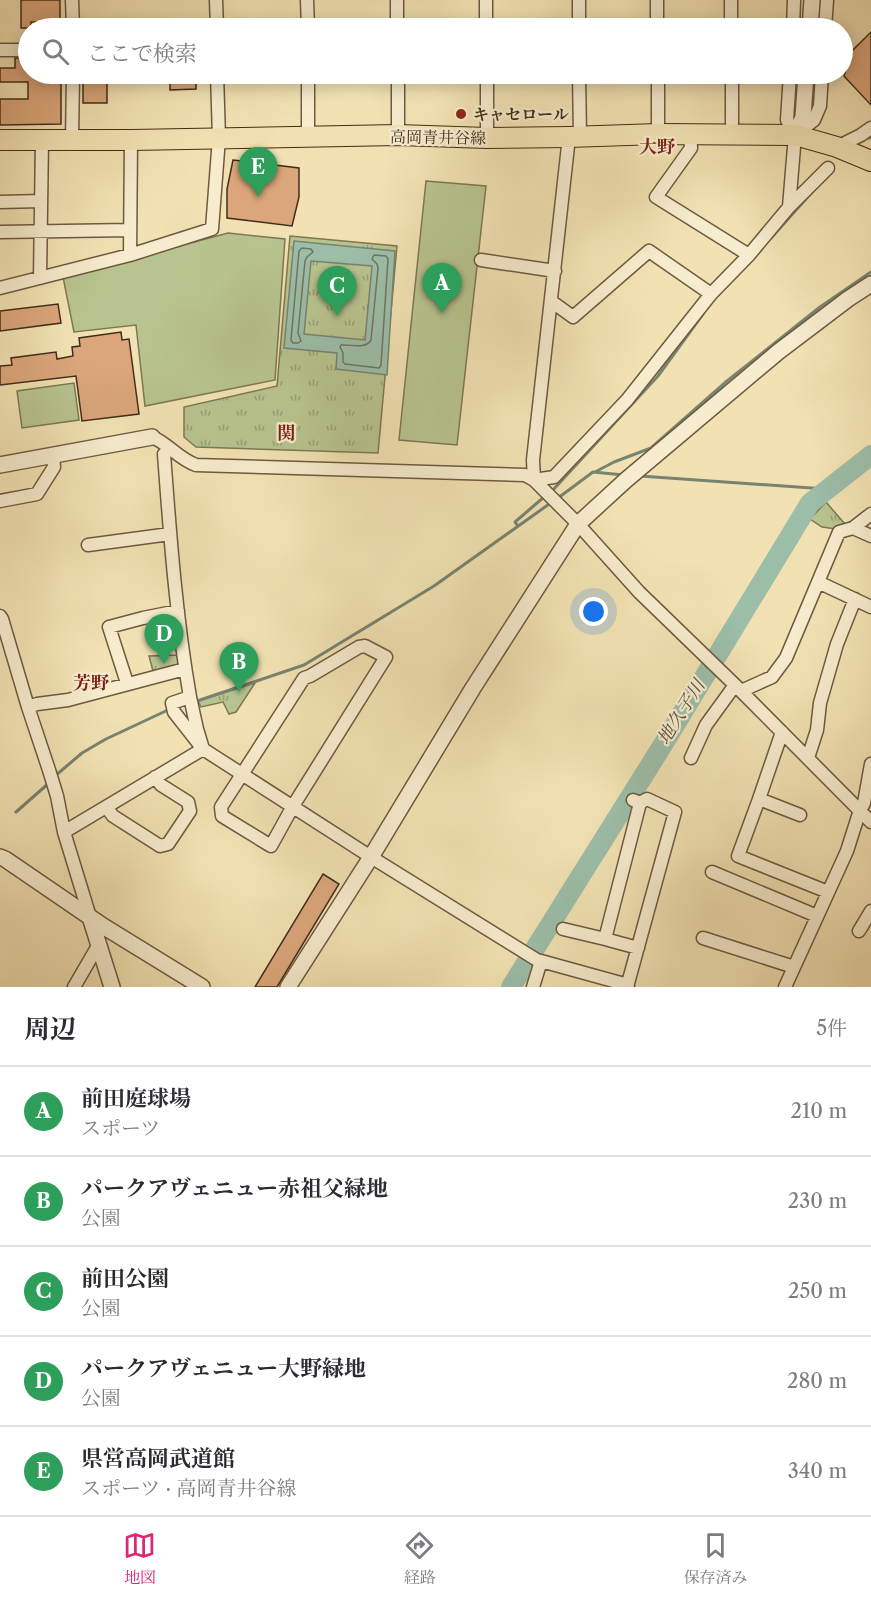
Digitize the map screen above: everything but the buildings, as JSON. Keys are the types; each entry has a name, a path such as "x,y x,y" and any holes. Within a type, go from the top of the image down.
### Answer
{"main road":[{"name":"高岡青井谷線","path":"0,140 308,138 398,135 487,138 658,134 795,135 837,147 871,161"}],"street":[{"path":"72,0 73,18"},
{"path":"216,0 216,18"},
{"path":"307,0 308,18"},
{"path":"397,0 397,18"},
{"path":"486,0 486,18"},
{"path":"579,0 579,18"},
{"path":"657,0 657,18"},
{"path":"731,0 732,18"},
{"path":"793,18 794,0"},
{"path":"811,18 812,0"},
{"path":"826,18 827,0"},
{"path":"0,50 18,50"},
{"path":"72,140 73,84"},
{"path":"0,288 130,255 212,229 219,138 217,84"},
{"path":"308,84 308,138"},
{"path":"398,84 398,135"},
{"path":"487,84 487,138"},
{"path":"534,480 532,460 574,137 578,84"},
{"path":"658,84 658,134"},
{"path":"732,84 732,123"},
{"path":"789,84 786,120 795,135"},
{"path":"789,207 795,135 803,117 805,84"},
{"path":"795,135 814,120 820,106 821,84"},
{"path":"837,147 871,128"},
{"path":"690,134 691,148 656,197 749,255"},
{"path":"40,278 42,140"},
{"path":"130,255 131,140"},
{"path":"534,480 554,477 632,394 711,294 749,255 789,207 828,168"},
{"path":"0,202 41,201"},
{"path":"0,232 130,230"},
{"path":"551,301 573,318 649,251 711,294"},
{"path":"481,260 555,271"},
{"path":"288,987 473,688 578,524 626,480 778,352 871,284"},
{"path":"0,465 152,437 158,439 184,461 196,465 525,475 534,480 578,524 639,592 871,822"},
{"path":"170,449 164,454 178,611 185,669 203,749"},
{"path":"0,501 36,494 54,467 52,456"},
{"path":"691,758 706,725 738,688 772,677 786,658 839,532 854,528 871,514"},
{"path":"854,528 871,536"},
{"path":"88,545 170,534"},
{"path":"818,582 871,607"},
{"path":"808,758 817,730 820,703 837,644 855,599"},
{"path":"126,683 109,627 178,611"},
{"path":"0,616 57,796 64,832 112,987"},
{"path":"365,646 386,657 293,806 271,846 222,816 221,807 242,774 304,678 359,647 365,646"},
{"path":"28,707 68,700 185,669"},
{"path":"191,701 172,703 203,749 370,857 534,958 628,986 675,812 647,799 637,801 604,939"},
{"path":"782,732 738,856 828,892"},
{"path":"64,832 203,749"},
{"path":"785,987 847,851 864,803 871,764"},
{"path":"106,807 113,816 160,846 168,844 190,811 188,802 161,785 155,777"},
{"path":"759,799 800,815"},
{"path":"0,857 202,987"},
{"path":"712,872 817,916"},
{"path":"859,931 871,911"},
{"path":"563,929 638,948"},
{"path":"703,939 794,967"},
{"path":"74,987 99,944"},
{"path":"533,987 534,958"}],"green space":[{"path":"426,181 486,186 457,445 399,440"},
{"path":"228,233 285,239 275,380 145,406 136,325 74,332 63,277"},
{"path":"290,236 397,246 378,453 196,447 184,437 184,407 277,386"},
{"path":"74,383 79,420 22,428 17,391"},
{"path":"826,502 844,523 836,529 822,527 810,519"},
{"path":"178,655 179,662 175,666 153,671 149,656"},
{"path":"255,683 236,712 229,714 223,702 201,707 198,701"}],"water":[{"path":"294,241 395,251 387,375 336,369 337,353 284,348","holes":["311,261 372,266 365,340 304,334"]}],"waterway":[{"path":"771,238 813,191"},
{"path":"595,472 651,448 727,381 820,307 871,272"},
{"path":"552,491 658,376 703,314"},
{"name":"地久子川","path":"511,987 664,743 810,503 871,455"},
{"path":"558,498 593,472 624,475"},
{"path":"640,476 826,489"},
{"path":"518,526 515,522 544,497"},
{"path":"194,702 304,665 434,586 552,502"},
{"path":"55,776 82,753 106,739 170,709"},
{"path":"16,812 49,783"}],"place":[{"name":"キャセロール","path":"461,114"},
{"name":"県営高岡武道館","path":"258,197"},
{"name":"前田庭球場","path":"442,313"},
{"name":"前田公園","path":"337,316"},
{"name":"パークアヴェニュー大野緑地","path":"164,664"},
{"name":"パークアヴェニュー赤祖父緑地","path":"239,692"}],"district":[{"name":"大野","path":"657,147"},
{"name":"関","path":"286,433"},
{"name":"芳野","path":"91,683"}]}
